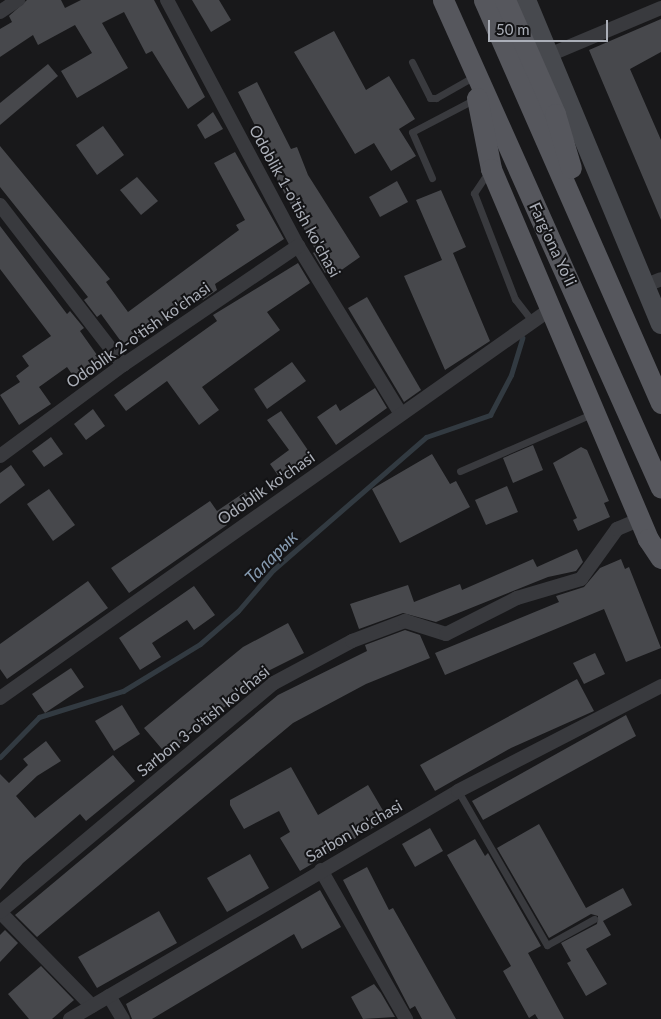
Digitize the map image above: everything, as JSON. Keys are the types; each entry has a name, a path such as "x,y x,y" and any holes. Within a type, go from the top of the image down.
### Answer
{"main road":[{"name":"Farg'ona Yo'li","path":"443,0 474,81 661,488"},
{"path":"484,0 661,403"},
{"path":"506,0 555,114 596,255"},
{"path":"474,81 491,169 597,412 640,519 661,558"}],"street":[{"path":"0,12 18,0"},
{"name":"Odoblik 1-o'tish ko'chasi","path":"166,0 298,246 401,414"},
{"path":"526,0 549,55 653,282 661,324"},
{"path":"549,55 661,8"},
{"path":"0,205 123,365"},
{"name":"Odoblik 2-o'tish ko'chasi","path":"0,456 123,365 298,246"},
{"name":"Odoblik ko'chasi","path":"0,698 552,308"},
{"name":"Sarbon 3-o'tish ko'chasi","path":"92,1006 0,912 274,683 352,641 405,621 446,634 517,598 581,579 617,529 640,519"},
{"name":"Sarbon ko'chasi","path":"70,1019 458,791 661,686"},
{"path":"321,870 405,1019"},
{"path":"109,996 122,1019"}],"lane":[{"path":"412,62 430,98 436,98 474,81"},
{"path":"432,178 412,132 474,81"},
{"path":"491,169 474,193 515,299 533,322"},
{"path":"460,471 597,412"},
{"path":"458,791 547,944 594,919"}],"building":[{"path":"27,0 61,0 65,8 81,0 154,0 205,97 188,109 152,51 146,54 124,12 102,23 128,68 77,98 61,71 92,53 75,25 38,45 33,35 0,57 0,29 12,22 9,16"},
{"path":"192,0 219,0 231,20 211,32"},
{"path":"661,19 661,52 630,69 661,140 661,220 589,50"},
{"path":"334,31 366,90 389,76 415,119 399,129 416,156 391,171 374,143 355,154 294,52"},
{"path":"48,64 58,76 0,125 0,103"},
{"path":"257,82 291,149 297,147 308,175 360,257 333,276 329,270 325,273 313,253 316,251 267,161 272,159 238,92"},
{"path":"213,112 223,129 205,139 197,125"},
{"path":"103,126 124,155 97,175 76,145"},
{"path":"0,146 110,279 106,282 128,312 239,230 236,225 245,220 214,163 235,152 284,239 215,284 217,290 203,300 199,295 125,347 101,314 97,317 84,300 88,297 0,187"},
{"path":"137,177 158,201 141,215 120,190"},
{"path":"397,181 408,202 380,217 369,197"},
{"path":"441,190 466,247 453,253 490,341 445,370 404,276 442,260 416,200"},
{"path":"0,226 67,314 70,311 84,328 80,331 102,362 76,380 67,367 39,387 51,404 19,425 0,395 20,382 16,376 29,366 22,356 51,336 0,269"},
{"path":"298,263 310,283 267,312 280,330 202,387 219,410 199,425 167,381 126,411 114,395 217,321 213,315"},
{"path":"367,297 421,390 404,402 348,308"},
{"path":"292,362 306,381 267,409 254,389"},
{"path":"375,388 387,408 336,445 317,417 336,404 340,411"},
{"path":"93,409 105,426 86,440 74,424"},
{"path":"281,411 314,459 282,481 270,464 289,450 267,420"},
{"path":"51,437 63,454 44,467 32,451"},
{"path":"533,445 543,470 513,483 503,458"},
{"path":"581,447 587,450 609,501 604,503 610,517 578,531 573,520 577,518 553,463"},
{"path":"432,454 450,484 456,481 470,507 400,543 372,489"},
{"path":"11,465 25,485 0,504 0,473"},
{"path":"507,486 518,512 486,525 475,500"},
{"path":"49,489 75,525 53,541 27,504"},
{"path":"245,492 252,503 225,522 227,525 129,593 111,568 210,501 217,511"},
{"path":"577,549 583,562 576,571 548,577 436,622 403,613 359,629 350,604 408,585 414,602 460,584 462,590 533,559 537,567"},
{"path":"621,559 625,569 629,567 661,648 626,662 604,609 445,675 435,653 559,602 556,596 584,587 600,568"},
{"path":"88,581 108,608 7,679 0,669 0,644"},
{"path":"194,586 215,615 194,630 187,620 152,643 161,657 140,670 119,638"},
{"path":"288,623 304,653 268,671 167,755 144,728 243,647"},
{"path":"405,630 420,635 430,658 366,684 293,723 37,937 15,915 278,695 367,651 365,645"},
{"path":"595,653 605,674 584,684 573,663"},
{"path":"71,668 84,687 45,713 32,694"},
{"path":"577,679 594,711 511,748 435,791 420,765"},
{"path":"122,705 140,734 114,751 95,721"},
{"path":"626,715 636,736 483,820 472,801"},
{"path":"46,741 61,761 37,776 16,796 35,818 113,755 135,781 86,821 80,814 23,863 0,890 0,774 9,783 28,765 23,759"},
{"path":"291,767 318,815 368,785 388,819 300,871 280,838 290,832 279,811 244,829 230,805 230,800"},
{"path":"539,824 586,908 623,888 632,905 603,921 611,935 586,949 607,984 586,996 567,963 571,961 561,943 597,924 598,916 591,914 549,938 497,848"},
{"path":"430,828 443,851 415,867 402,844"},
{"path":"475,839 485,856 488,853 541,946 528,953 564,1019 538,1019 535,1014 529,1018 503,971 511,966 447,855"},
{"path":"250,854 269,888 227,912 207,878"},
{"path":"367,867 389,910 393,908 456,1019 422,1019 415,1006 410,1009 343,880"},
{"path":"320,890 341,927 302,949 294,934 152,1019 132,1019 126,1004"},
{"path":"159,911 177,943 97,988 78,957"},
{"path":"5,930 18,943 0,962 0,935"},
{"path":"41,966 74,1000 52,1019 29,1019 8,994"},
{"path":"374,984 395,1017 363,1019 351,997"}],"waterway":[{"name":"Таларык","path":"0,757 39,717 123,691 200,644 238,611 273,570 426,437 490,415 511,375 522,338"}]}
